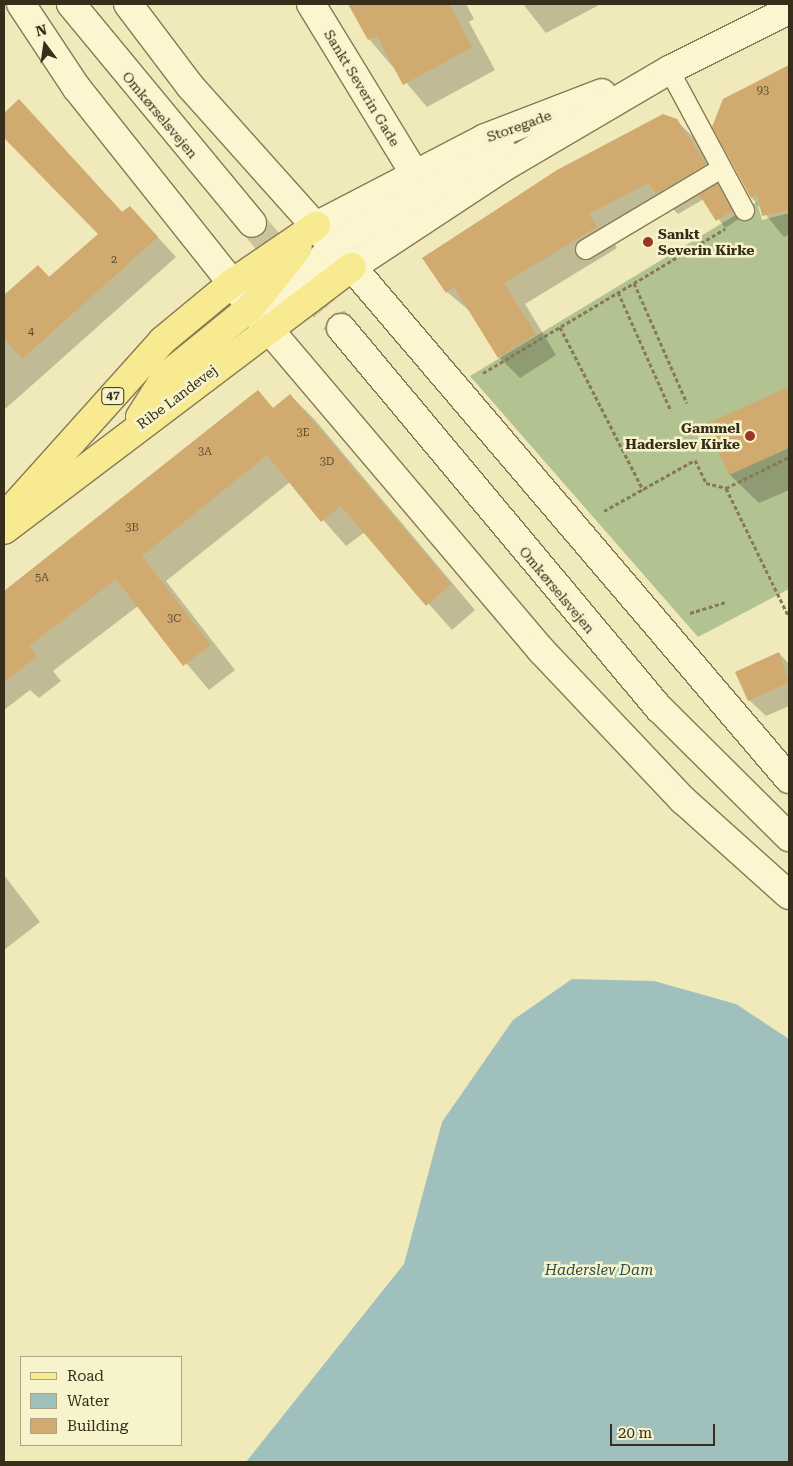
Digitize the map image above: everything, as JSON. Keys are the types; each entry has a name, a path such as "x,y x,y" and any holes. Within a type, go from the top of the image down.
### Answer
{"main road":[{"path":"21,4 76,87 259,317 541,650 683,800 789,895"},
{"name":"Omkørselsvejen","path":"71,4 252,223"},
{"path":"128,4 190,86 352,267 789,779"},
{"name":"Sankt Severin Gade","path":"311,4 413,171"},
{"name":"Storegade","path":"352,267 502,168 669,70 789,10"},
{"name":"Storegade","path":"325,236 413,171 485,138 559,111 728,40"},
{"path":"259,317 325,236 559,111"},
{"name":"47","path":"4,519 162,341 232,283 325,236"},
{"name":"Ribe Landevej","path":"4,530 129,433 259,317 352,267"},
{"name":"Omkørselsvejen","path":"341,328 660,709 789,837"}],"lane":[{"path":"669,70 744,210"},
{"path":"585,249 721,168"}],"path":[{"path":"482,373 731,225"},
{"path":"634,283 687,403"},
{"path":"618,292 671,411"},
{"path":"560,327 643,490"},
{"path":"449,381 476,365 489,381"},
{"path":"600,514 695,460 706,483 726,488 789,456"},
{"path":"726,488 789,617"}],"green space":[{"path":"757,202 762,220 789,213 789,589 698,637 470,376"}],"water":[{"name":"Haderslev Dam","path":"572,979 654,981 736,1004 789,1039 789,1462 246,1462 404,1264 442,1122 513,1020"}],"building":[{"path":"348,4 449,4 472,47 403,85 377,36 368,40"},
{"path":"789,65 789,210 762,216 757,194 751,198 712,127 723,99"},
{"path":"19,99 122,212 130,206 158,237 22,359 4,338 4,295 38,265 49,277 98,234 4,138 4,113"},
{"path":"663,114 677,119 706,164 656,194 648,183 589,214 597,227 504,283 536,334 498,358 454,287 446,293 422,258 557,170"},
{"path":"717,183 732,211 716,221 699,194"},
{"name":"Gammel Haderslev Kirke","path":"789,387 789,448 729,475 706,424"},
{"path":"258,390 273,408 290,394 451,584 426,606 341,506 321,522 267,455 142,556 211,645 183,666 116,579 29,646 37,656 4,682 4,591"},
{"path":"779,652 789,682 748,701 735,672"}],"tunnel":[{"path":"252,223 341,328"}],"place":[{"name":"Sankt Severin Kirke","path":"648,242"},
{"name":"Gammel Haderslev Kirke","path":"750,436"}]}
